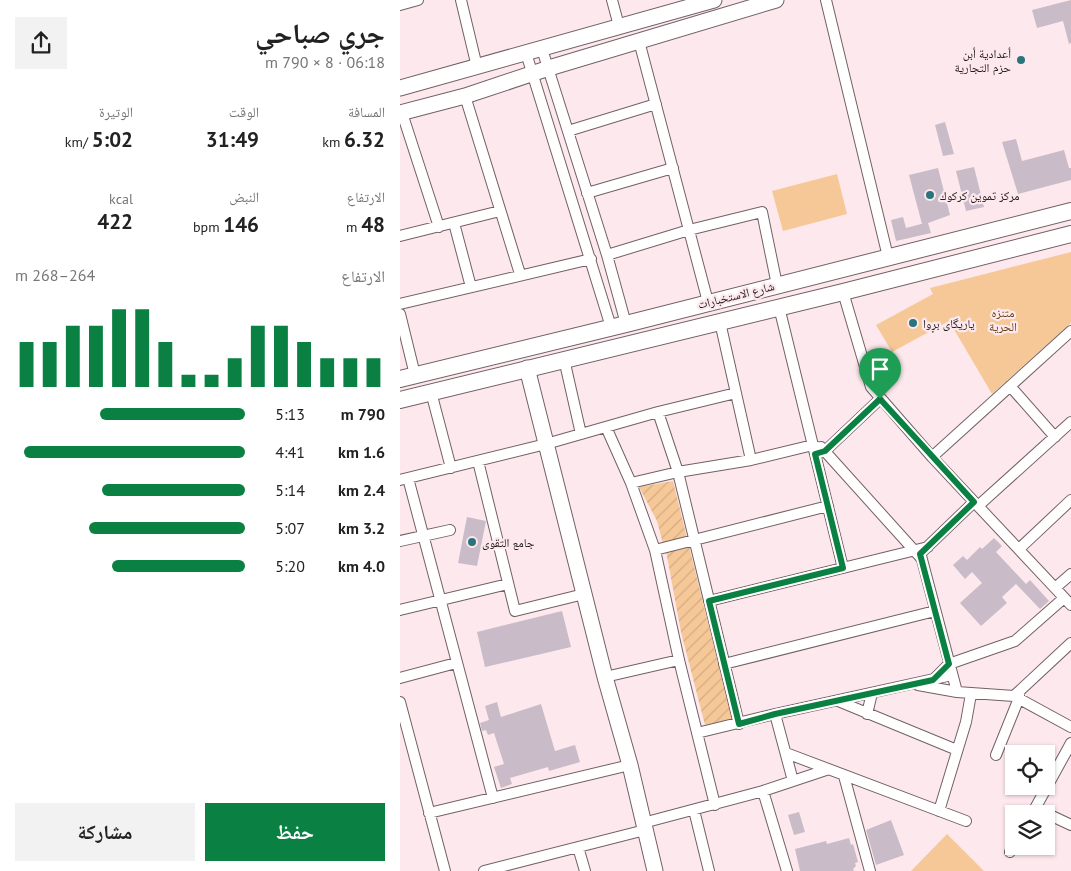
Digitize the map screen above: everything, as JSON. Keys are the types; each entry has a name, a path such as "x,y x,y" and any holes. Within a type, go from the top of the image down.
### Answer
{"main road":[{"name":"شارع الاستخبارات","path":"408,377 619,326 1071,211"},
{"path":"996,230 1002,250"},
{"name":"شارع الاستخبارات","path":"400,400 779,306 843,292 1002,250 1071,234"}],"street":[{"path":"400,5 418,0"},
{"path":"461,0 477,67"},
{"path":"612,0 619,26"},
{"path":"400,88 714,0"},
{"path":"439,226 401,113 465,96 532,73 776,0"},
{"path":"826,0 888,257"},
{"path":"640,41 708,302"},
{"path":"542,48 607,255 619,326"},
{"path":"526,53 591,259 619,326"},
{"path":"465,96 520,274"},
{"path":"568,131 656,104"},
{"path":"587,193 673,168"},
{"path":"400,236 500,211"},
{"path":"607,255 689,230 762,212 778,285"},
{"path":"454,223 471,287"},
{"path":"400,304 520,274 591,259"},
{"path":"843,292 871,388 932,457 1068,601 1015,641 949,664 933,680"},
{"path":"779,306 816,446 843,568"},
{"path":"400,314 408,377"},
{"path":"720,322 751,460"},
{"path":"932,457 1071,331"},
{"path":"564,359 582,434"},
{"path":"527,368 605,678 630,765 654,871"},
{"path":"1010,386 1055,437"},
{"path":"431,392 450,468"},
{"path":"492,798 423,536 404,479 546,444 658,412 736,393"},
{"path":"632,483 678,472 751,460 816,446 880,399"},
{"path":"658,412 678,472 739,724"},
{"path":"709,601 843,568 920,552 1071,422"},
{"path":"606,427 632,483 655,550 679,660 716,804"},
{"path":"816,446 920,552 957,692"},
{"path":"478,461 515,611 584,594"},
{"path":"1019,549 1071,500"},
{"path":"655,550 828,506"},
{"path":"400,541 450,530"},
{"path":"1055,588 1071,574"},
{"path":"400,610 508,584"},
{"path":"724,664 936,611"},
{"path":"996,755 1017,695 1071,643"},
{"path":"605,678 679,660"},
{"path":"400,678 456,663"},
{"path":"697,733 952,675"},
{"path":"913,684 971,694 1017,695 1071,727"},
{"path":"867,714 872,693"},
{"path":"938,811 966,722 971,694"},
{"path":"838,701 957,750"},
{"path":"400,702 445,871"},
{"path":"775,714 794,781"},
{"path":"1036,805 1071,743"},
{"path":"786,753 826,770 966,821"},
{"path":"430,813 630,765"},
{"path":"484,871 578,847 826,770"},
{"path":"844,776 870,871"},
{"path":"763,791 786,871"},
{"path":"694,810 709,871"},
{"path":"1055,819 1071,825"},
{"path":"578,847 585,871"}],"green space":[{"path":"837,174 847,214 783,231 772,191"},
{"name":"متنزه الحرية","path":"1071,252 1071,323 992,394 949,321 892,352 876,325 933,294 930,288"},
{"path":"673,481 687,538 663,544 657,521 639,487"},
{"path":"689,546 732,719 705,725 681,632 666,551"},
{"path":"947,834 984,871 911,871"}],"building":[{"path":"1071,0 1071,43 1069,44 1063,21 1037,28 1032,10"},
{"path":"945,122 954,154 943,156 935,125"},
{"path":"1016,139 1022,161 1064,150 1069,168 1071,168 1071,180 1018,194 1002,142"},
{"path":"974,167 984,207 966,211 956,171"},
{"name":"مركز تموين كركوك","path":"938,168 950,215 928,223 931,233 896,241 891,220 903,217 906,228 922,224 909,175"},
{"name":"جامع التقوى","path":"467,517 486,521 477,566 458,563"},
{"path":"994,538 1002,546 996,552 1026,584 1030,580 1049,601 1040,609 1016,584 1002,597 1007,603 981,626 960,603 982,583 972,572 965,579 953,565 963,556 967,560 980,547 982,549"},
{"path":"562,611 571,647 485,667 477,632"},
{"path":"497,702 501,717 541,704 555,751 575,745 580,762 549,771 548,767 510,778 512,784 501,788 494,767 504,764 494,733 488,735 486,730 482,731 480,723 489,720 485,706"},
{"path":"799,812 805,832 794,835 788,815"},
{"path":"891,820 904,855 876,865 866,830"},
{"path":"849,838 851,845 853,844 858,862 855,863 854,871 800,871 795,849 826,841 827,844"}],"place":[{"name":"أعدادية أبن حزم التجارية","path":"1021,60"},
{"name":"مركز تموين كركوك","path":"930,195"},
{"name":"یاریگای بڕوا","path":"913,323"},
{"name":"جامع التقوى","path":"472,542"}],"route":[{"path":"880,399 974,502 920,554 949,664 933,680 775,714 739,724 709,601 843,568 815,454 825,451 880,399"}]}
